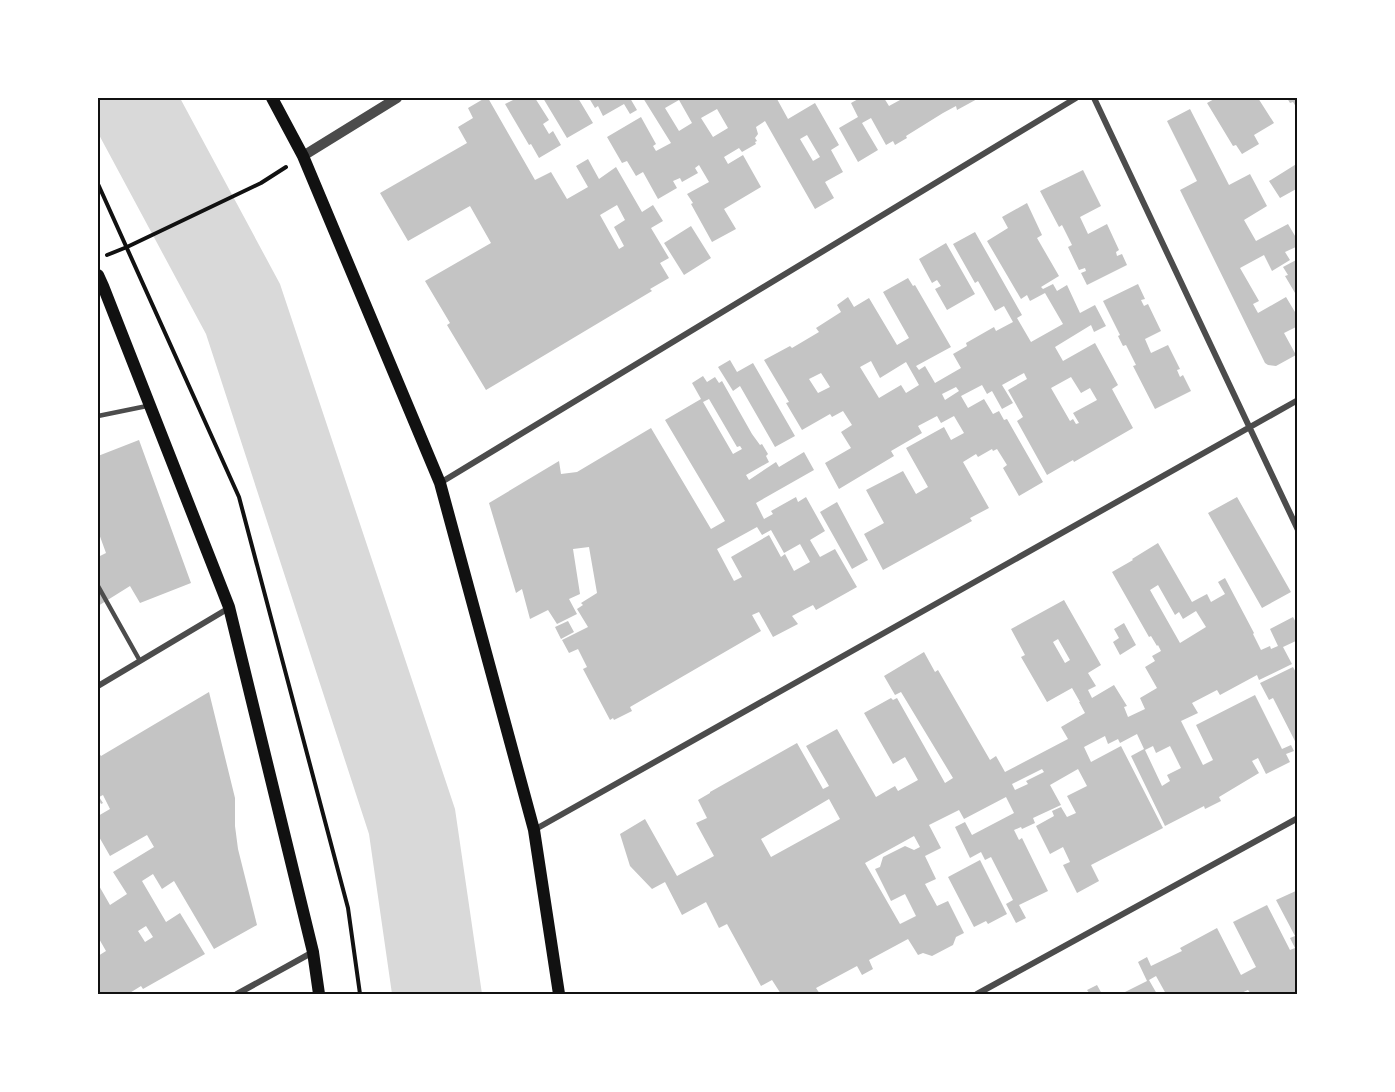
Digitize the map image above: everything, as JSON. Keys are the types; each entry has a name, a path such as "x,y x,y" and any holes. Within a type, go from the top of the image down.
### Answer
{"main road":[{"path":"272,98 303,156 440,483 534,830 560,994"},
{"path":"99,284 150,405 229,608 313,952 319,994"}],"street":[{"path":"303,156 397,98"},
{"path":"440,483 1076,98"},
{"path":"1094,98 1298,530"},
{"path":"534,830 1298,400"},
{"path":"98,686 229,608"},
{"path":"977,994 1298,818"},
{"path":"237,994 313,952"}],"lane":[{"path":"98,416 150,405"},
{"path":"98,586 140,661"}],"path":[{"path":"98,258 127,247 261,183"},
{"path":"98,184 238,497 348,908 360,994"}],"shaded area":[{"path":"98,98 180,98 280,284 455,809 482,994 392,994 369,834 206,334 98,133"}],"building":[{"path":"488,98 535,180 551,172 567,199 588,187 576,166 588,159 599,179 616,167 642,212 653,205 663,221 651,228 669,258 660,263 669,278 650,289 652,291 486,390 447,325 450,323 425,281 491,243 470,206 408,241 380,193 467,143 458,127 473,118 468,108","holes":["617,205 625,220 614,227 624,246 619,249 600,215"]},
{"path":"517,98 535,98 549,120 543,124 549,134 553,131 561,145 539,158 505,104"},
{"path":"543,98 578,98 593,123 567,138"},
{"path":"589,98 630,98 637,110 630,114 624,104 603,116 598,106 595,108"},
{"path":"643,98 678,98 679,100 684,98 780,98 777,99 788,119 815,103 839,145 831,150 843,172 825,182 834,198 815,209 765,121 756,127 758,134 755,138 756,144 742,152 739,148 724,157 728,164 743,155 761,187 724,209 736,229 712,242 687,194 709,182 699,165 695,168 698,173 682,182 680,178 673,181 677,188 658,199 643,172 636,176 627,161 622,163 607,137 641,117 656,144 653,146 656,151 671,143","holes":["679,100 692,123 679,131 665,108","717,109 728,128 713,137 701,118","807,135 820,157 813,161 800,139"]},
{"path":"860,98 884,98 889,106 900,100 899,98 979,98 957,110 956,106 943,113 895,145 893,141 886,145 871,118 862,123 878,150 858,162 839,128 858,117 851,103"},
{"path":"1216,98 1258,98 1274,123 1254,135 1259,144 1242,154 1236,145 1233,146 1207,103"},
{"path":"1287,98 1298,98 1298,110 1293,102 1290,103"},
{"path":"1190,109 1229,185 1250,174 1267,206 1244,220 1256,241 1288,224 1298,241 1298,246 1285,252 1290,260 1272,271 1264,255 1240,268 1259,301 1253,304 1258,313 1286,297 1298,317 1298,326 1284,333 1296,355 1276,366 1265,363 1180,190 1197,181 1167,121"},
{"path":"1298,163 1298,188 1280,198 1269,181"},
{"path":"1083,170 1101,206 1080,217 1088,234 1107,224 1119,250 1116,252 1117,256 1122,254 1127,265 1087,285 1081,273 1086,271 1085,268 1079,270 1068,247 1072,245 1062,225 1059,227 1040,191"},
{"path":"1027,203 1042,235 1037,238 1059,276 1041,287 1043,289 1053,284 1057,291 1067,285 1080,313 1095,305 1106,326 1094,332 1091,325 1055,347 1063,361 1095,343 1118,385 1112,389 1133,428 1047,475 1017,421 1023,417 1008,390 1027,379 1024,373 1002,385 1013,403 1002,409 992,391 987,394 982,385 961,396 968,408 984,399 993,414 999,411 1004,420 1007,419 1043,482 1019,496 1003,468 1007,465 997,449 993,451 992,449 978,457 976,454 963,462 989,508 970,518 972,521 883,570 864,534 884,523 866,490 903,471 916,494 928,487 906,448 944,427 951,440 964,433 954,416 941,423 937,416 918,426 922,433 891,451 894,456 839,489 825,463 851,448 841,432 852,425 843,411 832,417 830,414 802,430 786,403 789,402 764,360 790,346 792,348 819,332 816,328 841,312 837,305 848,297 854,307 869,298 897,345 909,338 883,292 908,278 913,286 915,285 951,347 916,366 919,370 925,366 935,383 961,368 953,354 967,346 966,343 994,327 996,331 1013,322 1004,306 995,311 978,281 975,283 953,244 975,232 1022,315 1017,318 1031,342 1063,324 1045,293 1030,301 1027,295 1021,299 987,241 1008,228 1002,217","holes":["871,361 880,378 906,362 919,385 906,393 901,385 879,398 860,367","821,373 830,387 818,393 809,379","1071,377 1081,393 1090,388 1097,400 1073,413 1079,423 1076,424 1073,419 1070,421 1051,388","956,387 959,391 945,400 942,394"]},
{"path":"691,226 711,258 684,275 664,243"},
{"path":"946,243 975,294 947,310 935,289 941,286 937,280 932,283 919,259"},
{"path":"1298,259 1298,298 1285,276 1288,275 1283,267"},
{"path":"1138,284 1145,299 1141,300 1144,306 1148,304 1161,331 1145,339 1151,353 1168,345 1180,369 1177,370 1180,377 1183,375 1191,391 1155,409 1133,366 1136,365 1126,345 1123,346 1103,301"},
{"path":"730,360 737,372 753,363 795,436 775,447 740,386 733,391 718,367"},
{"path":"703,376 707,382 715,377 719,383 722,381 752,434 768,454 766,456 769,462 746,475 749,480 776,462 779,467 804,452 814,470 756,503 764,519 773,514 771,511 796,497 798,502 806,497 825,531 810,540 820,557 835,549 857,587 816,610 813,605 792,616 798,624 773,637 759,612 752,615 761,631 630,707 632,711 610,720 583,669 587,667 578,649 569,653 562,640 588,627 577,609 583,605 581,603 597,593 589,547 573,549 580,594 569,599 577,614 557,624 548,610 530,619 522,589 516,593 489,503 559,461 561,474 577,472 651,428 711,529 725,521 665,420 701,399 692,383","holes":["709,399 737,447 740,446 742,449 733,454 703,402","757,527 762,535 771,530 784,553 800,544 810,562 794,571 785,554 781,557 769,535 731,557 742,577 734,581 717,549"]},
{"path":"139,440 191,583 140,603 130,586 98,606 98,557 106,553 98,531 98,456"},
{"path":"1237,497 1291,592 1262,608 1208,513"},
{"path":"837,502 868,560 852,569 820,512"},
{"path":"1158,543 1192,602 1207,594 1211,602 1225,594 1218,582 1225,578 1261,650 1270,646 1271,649 1278,646 1270,629 1293,617 1298,626 1298,640 1283,647 1292,664 1259,680 1257,675 1220,695 1217,690 1192,703 1198,713 1181,721 1203,765 1213,760 1196,725 1255,695 1282,749 1291,745 1294,751 1286,754 1290,762 1266,774 1258,758 1252,761 1259,773 1219,797 1221,801 1205,809 1204,806 1165,826 1131,756 1144,749 1137,734 1120,743 1118,739 1108,744 1105,736 1084,747 1091,762 1121,746 1163,828 1091,865 1099,881 1077,893 1063,865 1070,862 1063,847 1050,854 1036,826 1054,816 1052,811 1061,807 1067,817 1076,813 1067,796 1087,786 1078,769 1050,785 1061,805 1033,818 1035,823 1014,830 1019,840 1022,838 1048,891 1019,905 1026,918 1016,923 1006,904 1013,900 991,857 985,860 981,852 970,858 955,827 965,822 972,835 1014,813 1006,797 964,819 959,810 929,825 941,848 925,856 936,879 925,884 937,906 948,901 964,933 956,937 953,945 932,956 923,953 918,955 908,939 869,960 873,969 862,975 857,966 816,988 820,994 781,994 772,980 761,986 727,924 719,928 706,902 682,915 665,882 652,889 630,866 620,834 645,819 677,876 714,856 696,823 707,818 698,800 797,743 823,789 829,786 806,746 837,729 876,797 895,786 898,791 918,780 905,757 893,764 864,713 891,698 893,700 897,698 945,783 953,778 901,692 895,695 884,676 924,652 935,672 938,670 990,760 996,756 1005,772 1068,739 1061,727 1085,713 1080,702 1072,688 1047,702 1021,657 1025,655 1011,629 1064,600 1101,665 1088,673 1096,686 1088,690 1092,698 1114,685 1127,706 1124,707 1128,717 1145,709 1140,698 1157,688 1145,667 1155,661 1152,656 1161,651 1151,636 1149,637 1112,572","holes":["1158,585 1175,615 1179,612 1183,619 1196,611 1206,627 1180,643 1150,590","1058,639 1070,660 1065,663 1053,642","1153,746 1156,753 1170,746 1181,768 1167,775 1170,781 1162,786 1145,750","1042,769 1044,772 1026,781 1028,784 1015,790 1012,784","829,799 840,819 771,857 761,839","914,836 920,847 914,850 905,846 883,857 880,867 875,869 891,901 905,894 916,916 900,924 865,863"]},
{"path":"568,621 574,632 561,639 555,627"},
{"path":"1124,623 1136,645 1120,655 1113,642 1119,638 1114,629"},
{"path":"1293,667 1298,676 1298,747 1273,698 1269,700 1260,683"},
{"path":"209,692 235,798 238,849 257,925 214,949 174,881 162,889 153,874 142,881 166,922 180,913 205,954 143,989 141,986 128,994 98,994 98,956 106,951 98,937 98,884 110,905 127,894 113,872 154,847 147,835 110,856 98,835 98,816 110,809 103,795 99,797 103,803 101,804 98,798 98,752 101,756","holes":["146,926 153,937 145,942 138,931"]},
{"path":"980,860 1007,914 988,924 986,921 974,927 948,877"},
{"path":"1298,890 1298,994 1251,994 1248,990 1239,994 1166,994 1156,976 1149,980 1157,994 1121,994 1147,981 1138,962 1147,957 1151,966 1182,951 1180,948 1217,928 1241,975 1256,967 1233,922 1267,905 1290,950 1295,948 1290,938 1295,936 1276,900"},
{"path":"1097,985 1102,994 1090,994 1087,990"}]}
